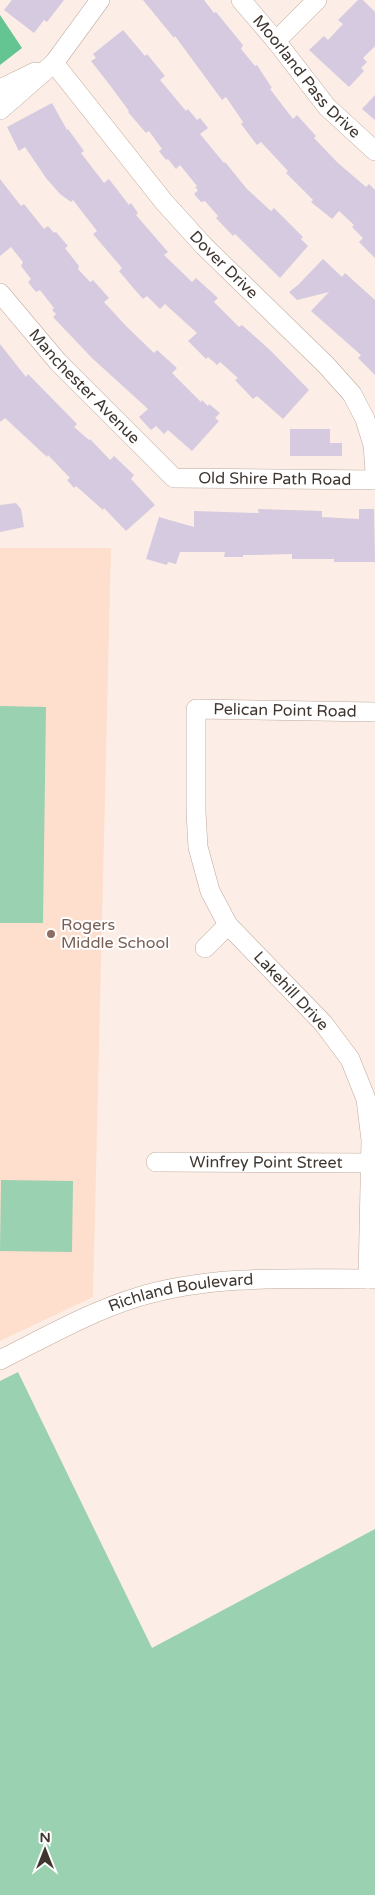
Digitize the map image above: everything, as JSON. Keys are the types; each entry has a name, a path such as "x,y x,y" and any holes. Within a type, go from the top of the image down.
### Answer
{"street":[{"path":"0,110 54,63 100,0"},
{"name":"Moorland Pass Drive","path":"241,0 276,41 327,107 375,151"},
{"path":"276,41 317,0"},
{"path":"0,88 54,63"},
{"name":"Dover Drive","path":"54,63 164,202 204,246 326,365 352,394 368,427 373,445 375,471"},
{"name":"Manchester Avenue","path":"0,293 58,362 174,478"},
{"name":"Old Shire Path Road","path":"174,478 375,480"},
{"name":"Pelican Point Road","path":"196,709 375,712"},
{"name":"Lakehill Drive","path":"196,709 198,847 210,891 228,925 323,1023 350,1059 366,1099 373,1163 372,1279"},
{"path":"205,948 228,925"},
{"name":"Winfrey Point Street","path":"156,1162 373,1163"},
{"name":"Richland Boulevard","path":"0,1360 83,1319 137,1297 186,1286 234,1281 372,1279"}],"shaded area":[{"name":"Rogers Middle School","path":"0,548 111,548 93,1297 0,1341"}],"green space":[{"path":"0,15 22,48 0,65"},
{"path":"0,706 46,707 43,923 0,923"},
{"path":"1,1180 73,1181 72,1252 0,1251"},
{"path":"18,1372 152,1648 375,1529 375,1895 0,1895 0,1381"}],"building":[{"path":"12,0 64,0 47,22 44,20 34,33 4,10"},
{"path":"143,0 204,0 214,13 216,12 243,45 241,49 255,66 257,65 272,88 270,89 293,119 297,115 316,136 314,138 338,163 366,187 369,184 375,190 375,258 359,242 363,238 352,227 354,225 339,211 332,219 311,202 313,200 286,173 288,171 261,142 257,145 241,124 243,122 226,97 222,100 175,36 174,38"},
{"path":"358,0 363,0 375,12 375,46 363,58 367,62 361,68 364,71 349,87 309,50 324,36 328,40 343,24 338,20"},
{"path":"123,30 145,56 147,54 165,76 160,80 186,111 188,109 197,120 200,118 208,128 200,134 224,163 247,189 271,211 274,208 303,237 301,239 308,246 280,278 235,234 233,236 216,218 218,216 205,201 201,202 194,194 198,190 195,187 197,186 180,165 176,169 168,159 166,160 159,151 162,149 149,131 146,133 128,112 91,61 96,58 93,54"},
{"path":"375,95 375,120 362,109"},
{"path":"52,103 67,130 84,151 81,153 104,183 109,179 129,205 131,203 138,213 136,215 168,252 164,255 192,282 196,278 218,298 214,302 239,327 242,325 271,351 309,390 283,419 257,396 253,399 235,380 238,378 220,362 217,365 208,357 206,359 188,341 197,333 165,304 160,309 147,296 143,299 119,271 122,268 93,234 97,231 73,200 71,202 60,194 46,178 25,147 19,151 7,127"},
{"path":"0,179 21,206 24,204 44,229 48,226 68,246 65,248 79,266 78,269 90,282 93,280 109,298 104,302 126,326 154,353 157,350 177,368 172,373 201,402 202,400 208,406 209,404 220,413 215,418 219,421 192,451 168,430 164,434 156,426 151,430 139,417 148,409 92,358 53,317 56,314 52,310 54,308 40,290 36,292 28,282 31,279 21,266 23,262 11,247 0,256"},
{"path":"323,259 342,277 345,273 375,300 375,375 358,358 361,355 311,311 329,292 297,300 289,292"},
{"path":"0,344 26,377 28,374 77,424 74,427 90,439 110,460 114,456 134,475 131,479 155,505 126,531 104,508 103,510 76,486 74,488 67,480 70,478 48,455 47,457 5,418 0,422"},
{"path":"290,429 330,429 330,443 342,443 342,456 290,456"},
{"path":"16,503 21,509 24,527 0,532 0,505"},
{"path":"258,509 322,511 322,517 359,519 359,509 374,509 375,562 334,562 334,559 292,559 292,554 224,557 225,552 180,552 176,564 168,562 167,565 146,559 159,517 194,527 194,511 259,513"}],"place":[{"name":"Rogers Middle School","path":"51,934"}]}
